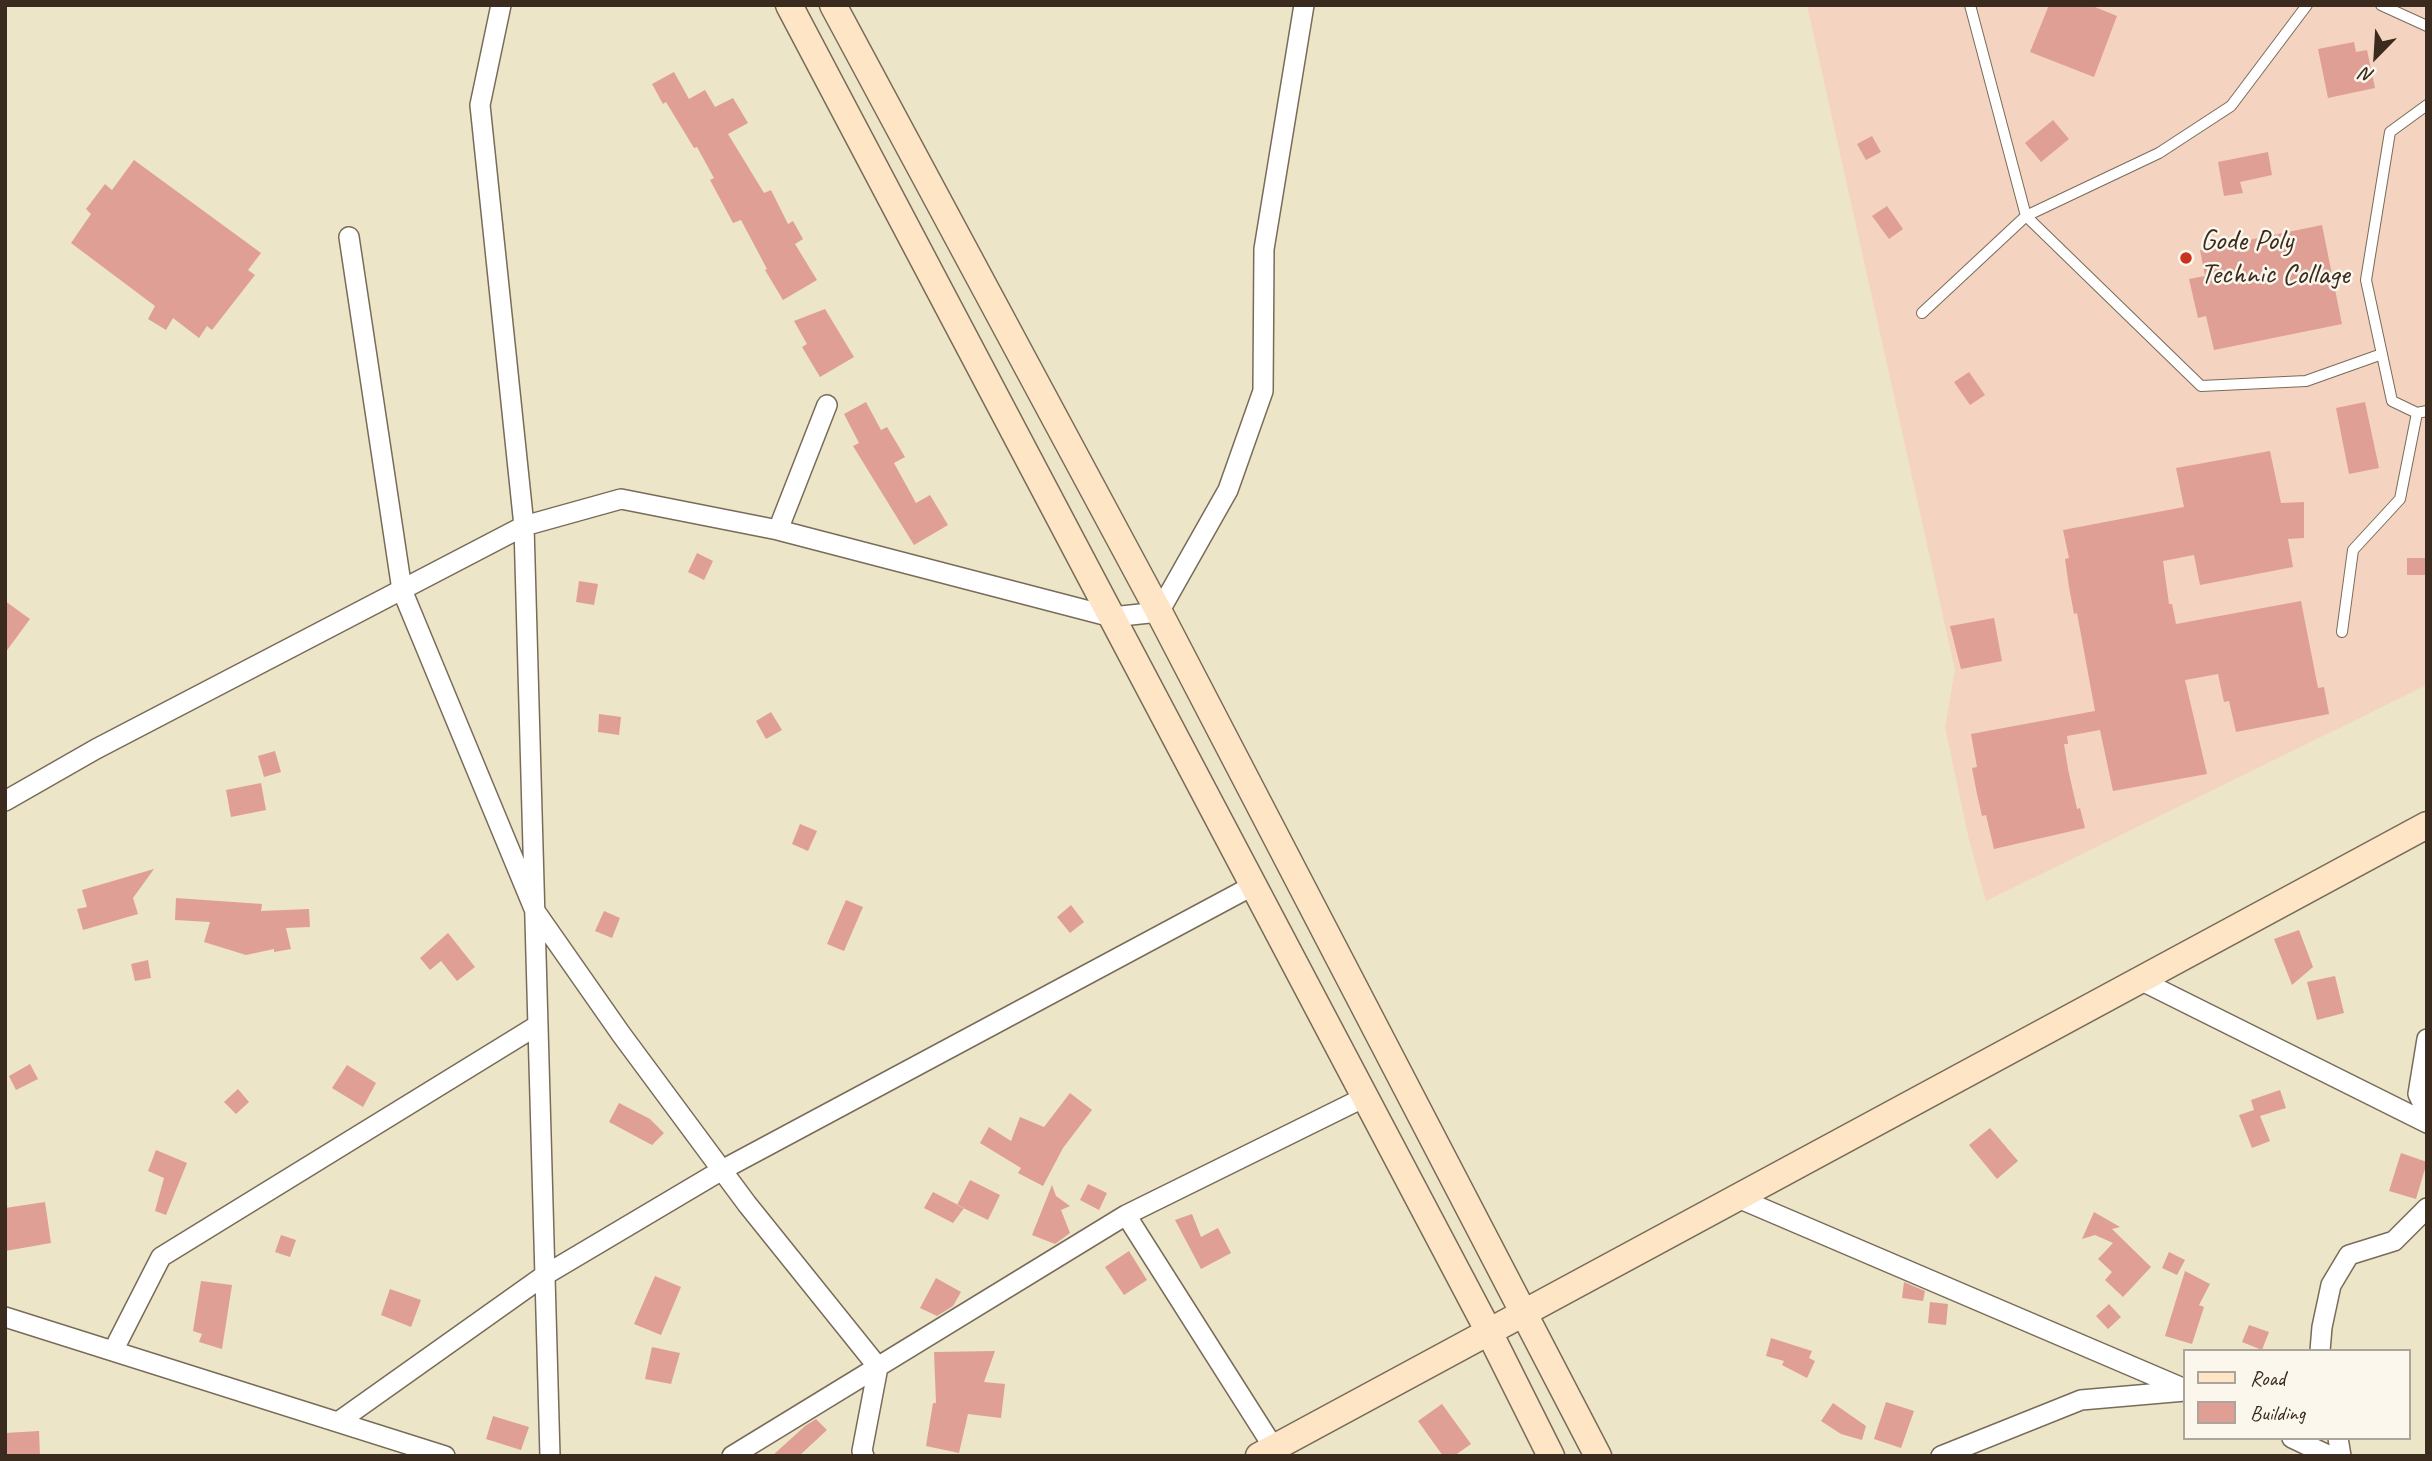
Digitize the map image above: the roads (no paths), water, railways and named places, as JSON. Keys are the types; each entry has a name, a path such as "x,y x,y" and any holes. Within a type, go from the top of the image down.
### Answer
{"street":[{"path":"501,5 480,105 524,527 550,1456"},
{"path":"789,5 1489,1332 1551,1456"},
{"path":"833,5 1159,612 1598,1456"},
{"path":"1159,612 1228,490 1263,391 1264,249 1304,5"},
{"path":"855,130 890,112"},
{"path":"349,237 402,590 535,911 621,1034 722,1170 878,1367 862,1451 864,1456"},
{"path":"778,530 827,405"},
{"path":"5,801 96,749 524,527 621,499 778,530 1112,617 1159,612"},
{"path":"1126,1215 1271,1453 1522,1314 2427,825"},
{"path":"338,1422 545,1275 722,1170 1254,885"},
{"path":"2140,980 2427,1123"},
{"path":"113,1351 161,1257 538,1025"},
{"path":"2427,1039 2418,1094 2427,1112"},
{"path":"732,1456 1126,1215 1365,1097"},
{"path":"1738,1198 2184,1390"},
{"path":"2320,1349 2331,1286 2349,1255 2395,1241 2427,1208"},
{"path":"5,1317 445,1456"},
{"path":"1941,1456 2081,1400 2184,1390"},
{"path":"2296,1440 2330,1456"}],"lane":[{"path":"1970,5 2026,216 2201,386 2306,381 2382,354"},
{"path":"1922,313 2026,216 2159,153 2231,106 2306,5"},
{"path":"2381,5 2427,26"},
{"path":"2342,632 2353,550 2400,499 2422,412 2392,401 2366,280 2390,132 2427,106"}],"place":[{"name":"Gode Poly Technic Collage","path":"2186,258"}]}
